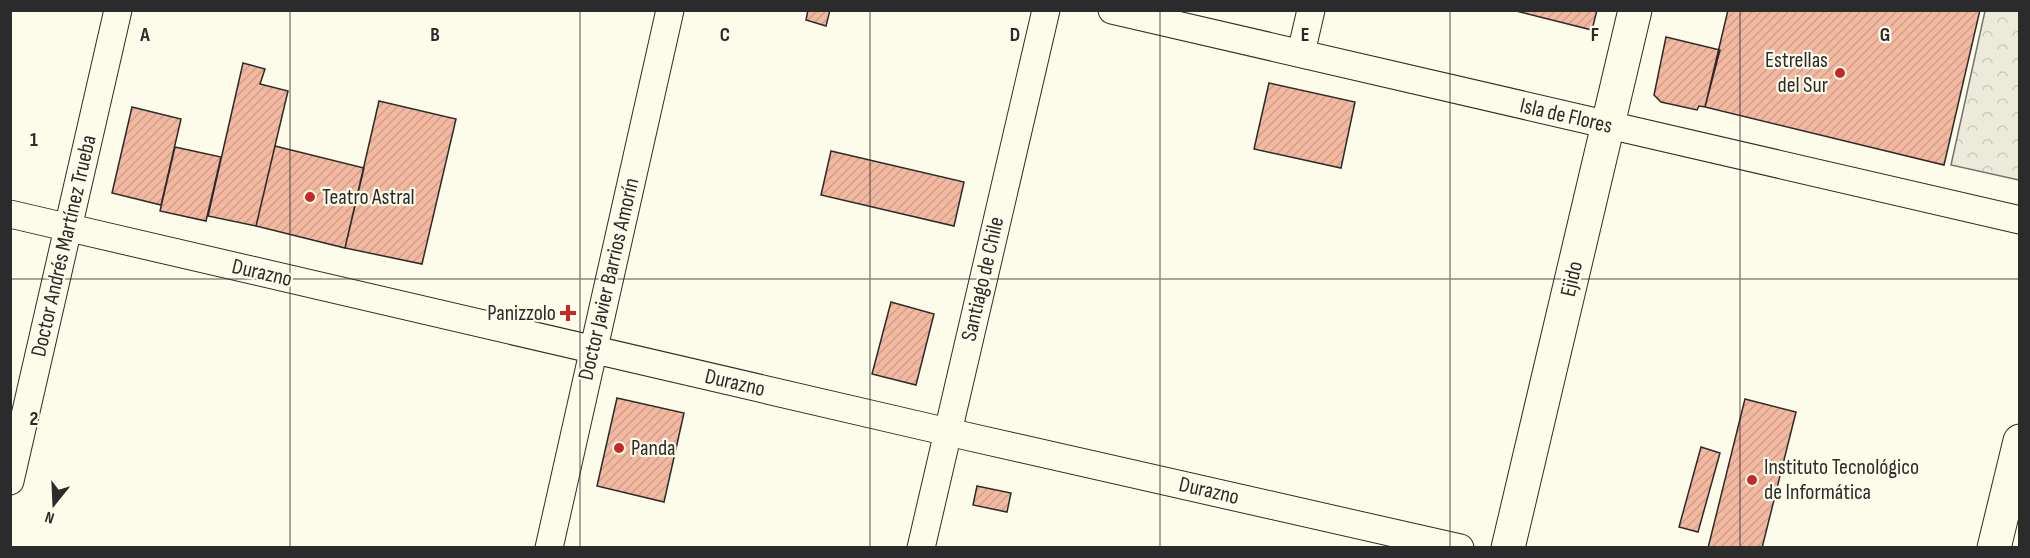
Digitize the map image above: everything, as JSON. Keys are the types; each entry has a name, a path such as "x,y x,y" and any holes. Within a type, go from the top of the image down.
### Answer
{"street":[{"name":"Doctor Andrés Martínez Trueba","path":"10,481 118,10"},
{"name":"Doctor Javier Barrios Amorín","path":"549,548 670,10"},
{"name":"Santiago de Chile","path":"921,548 1046,10"},
{"name":"Isla de Flores","path":"1112,10 2019,220"},
{"path":"1301,53 1311,10"},
{"name":"Ejido","path":"1508,548 1635,10"},
{"name":"Durazno","path":"10,214 948,432 1460,548"},
{"path":"1994,548 2019,441"}],"green space":[{"path":"1985,11 2019,11 2019,180 1951,165"}],"building":[{"path":"808,10 830,10 826,26 806,20"},
{"path":"1512,10 1597,10 1592,30"},
{"name":"Estrellas del Sur","path":"1728,10 1980,10 1944,165 1705,107"},
{"path":"1666,37 1720,50 1705,107 1699,106 1697,110 1661,102 1654,95"},
{"path":"243,63 265,69 260,84 288,91 256,226 208,216"},
{"path":"1269,83 1355,102 1341,168 1254,149"},
{"path":"379,101 456,119 422,264 345,248"},
{"path":"132,107 181,119 161,205 112,193"},
{"name":"Teatro Astral","path":"275,146 364,168 345,248 256,226"},
{"path":"175,147 221,157 206,221 160,211"},
{"path":"831,151 964,182 954,226 821,195"},
{"path":"891,302 934,314 916,385 872,374"},
{"path":"617,398 684,413 664,502 597,486"},
{"name":"Instituto Tecnológico de Informática","path":"1745,399 1796,412 1762,548 1708,548"},
{"path":"1701,447 1720,453 1698,532 1679,527"},
{"path":"977,486 1011,493 1007,512 973,505"}],"place":[{"name":"Estrellas del Sur","path":"1840,73"},
{"name":"Teatro Astral","path":"310,197"},
{"name":"Panizzolo","path":"568,313"},
{"name":"Panda","path":"619,448"},
{"name":"Instituto Tecnológico de Informática","path":"1752,480"}]}
